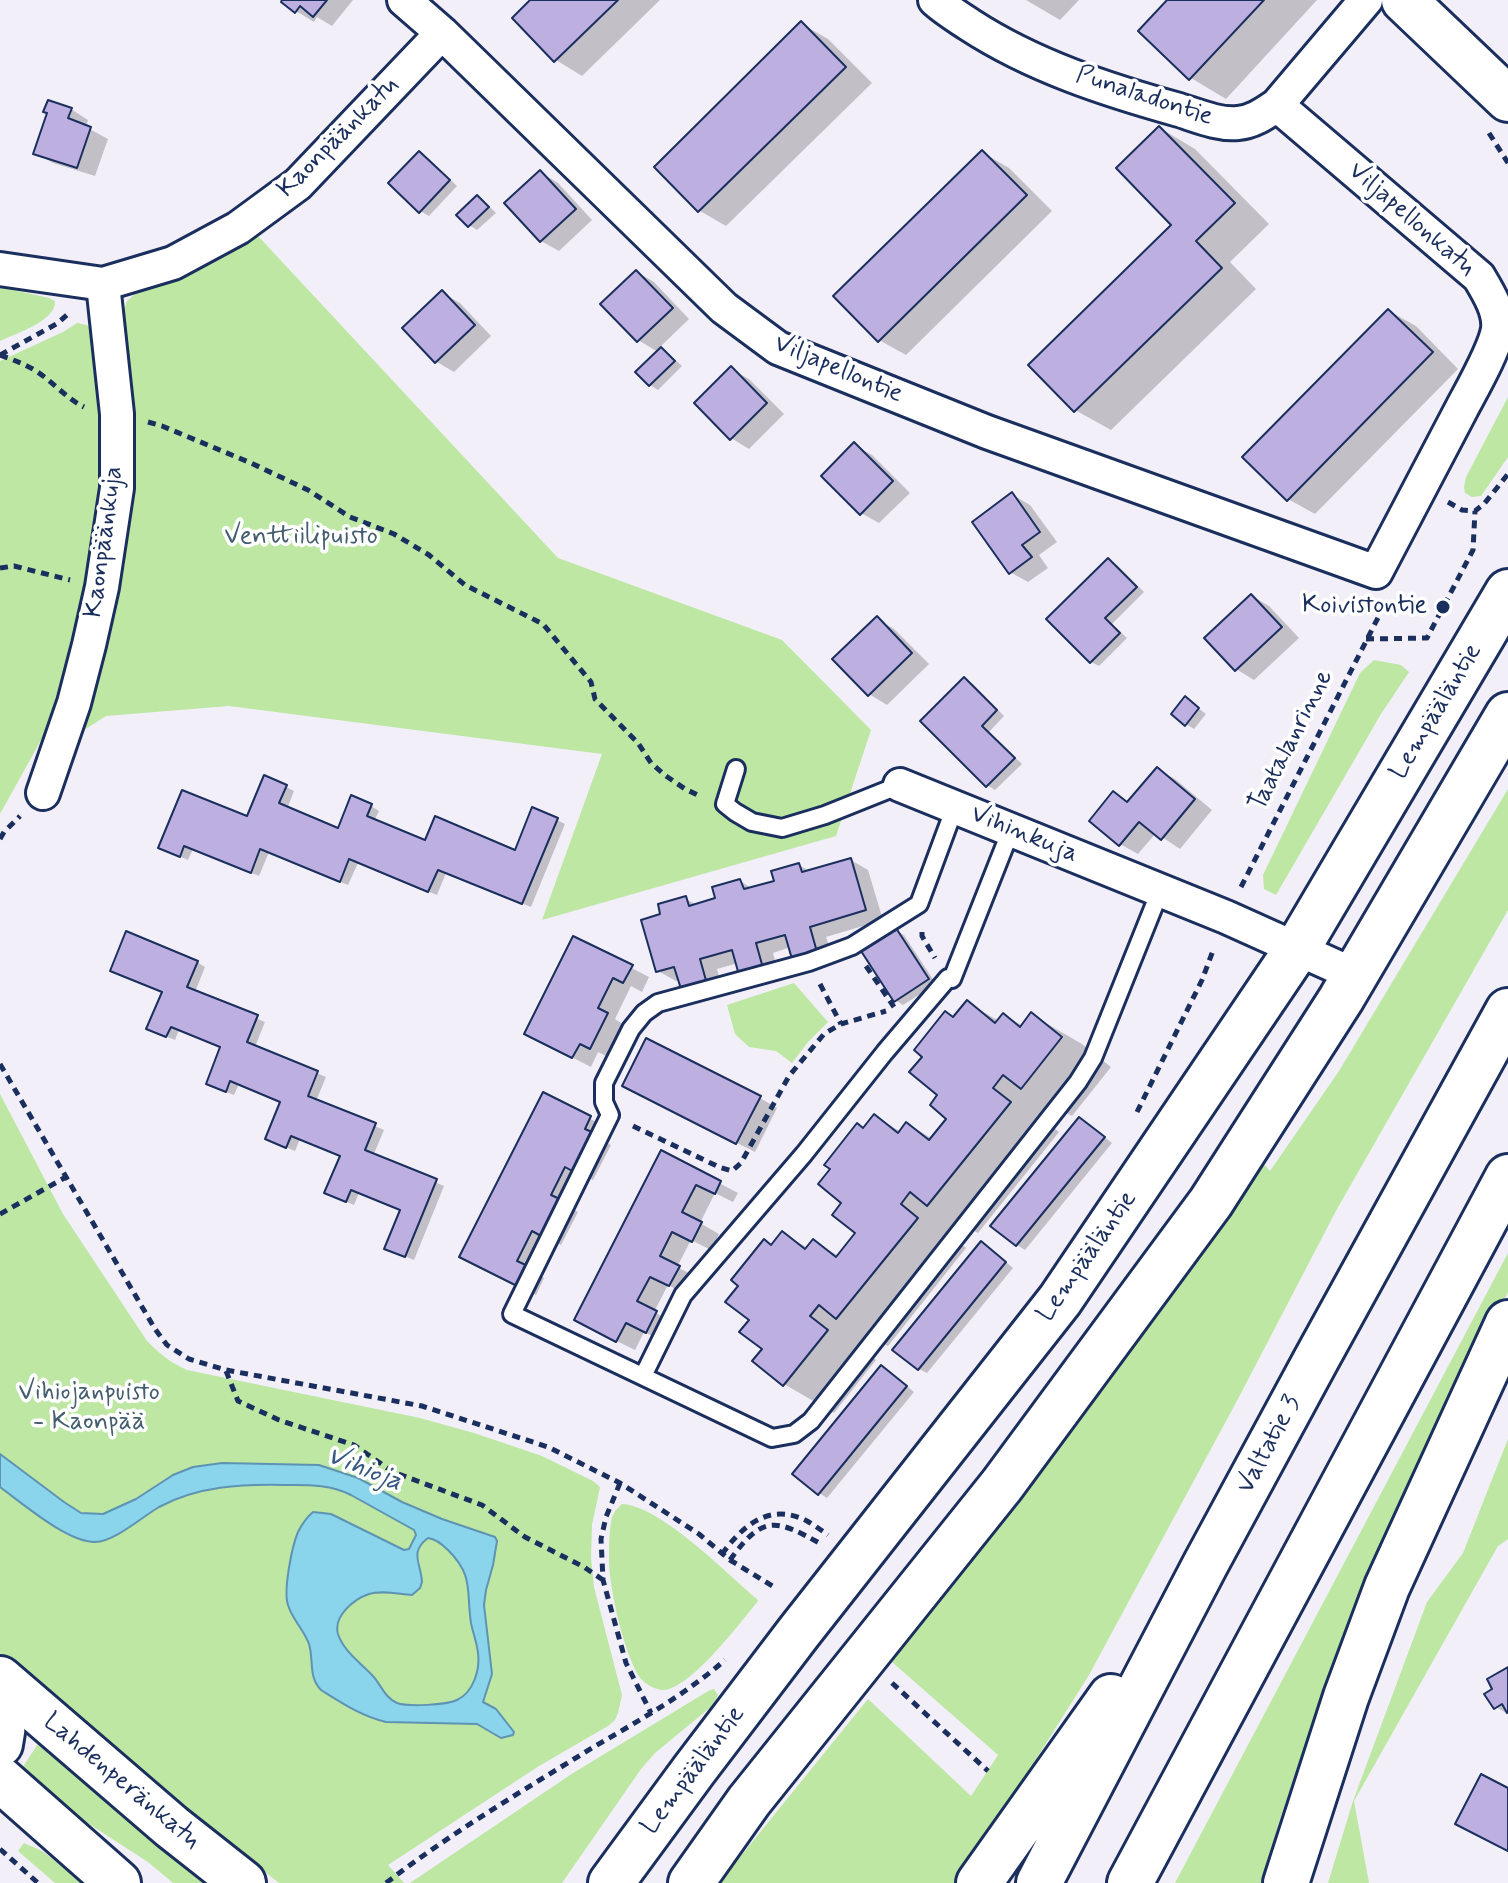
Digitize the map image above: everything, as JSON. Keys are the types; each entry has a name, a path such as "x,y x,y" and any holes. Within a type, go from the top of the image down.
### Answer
{"main road":[{"path":"1404,0 1508,99"},
{"name":"Lempääläntie","path":"611,1883 799,1632 1060,1300 1297,949 1508,592"},
{"path":"691,1883 749,1801 1002,1485 1211,1202 1341,999 1508,715"},
{"name":"Valtatie 3","path":"1039,1883 1205,1565 1508,1011"},
{"path":"1130,1883 1508,1177"},
{"path":"1286,1883 1346,1697 1387,1587 1508,1323"},
{"path":"979,1883 1205,1565"},
{"name":"Lahdenperänkatu","path":"0,1679 148,1807 243,1883"},
{"path":"0,1690 3,1731 0,1744"},
{"path":"0,1779 118,1883"}],"street":[{"name":"Viljapellontie","path":"404,0 442,33 724,308 778,348 987,432 1383,583"},
{"name":"Punaladontie","path":"935,0 994,40 1054,68 1121,94 1221,122 1239,123 1258,118 1277,105 1366,0"},
{"name":"Kaonpäänkatu","path":"0,269 103,284 173,263 238,228 298,184 442,33"},
{"name":"Viljapellonkatu","path":"1277,105 1479,277 1496,315 1498,328 1476,382 1383,583"},
{"name":"Kaonpäänkuja","path":"43,793 74,703 102,587 117,488 117,414 103,284"},
{"name":"Vihinkuja","path":"900,785 1226,917 1355,975"}],"lane":[{"path":"725,804 736,769"},
{"name":"Vihinkuja","path":"725,804 752,822 782,828 825,815 900,785"},
{"path":"955,807 919,904 852,946 809,962 658,1003 644,1013 631,1029 604,1083 604,1102 610,1115 512,1314 772,1438 794,1434 811,1421 1078,1082 1093,1058 1160,891"},
{"path":"643,1376 683,1295 804,1154 885,1052 948,978 952,979 1011,830"}],"path":[{"path":"0,355 58,323 103,284"},
{"path":"0,355 38,372 90,410 162,426 308,490 350,517 394,534 429,555 465,585 543,624 591,682 595,699 638,743 651,763 685,789 725,804"},
{"path":"1440,498 1462,510 1475,511 1508,474"},
{"path":"1366,639 1427,638 1473,550 1475,511"},
{"path":"0,568 14,566 102,587"},
{"name":"Taatalanrinne","path":"1132,1121 1202,980 1226,917 1366,639 1383,583"},
{"path":"0,823 11,825"},
{"path":"919,904 922,936 948,978"},
{"path":"610,1115 732,1171 741,1163 789,1076 824,1034 841,1024 895,1008 852,946"},
{"path":"809,962 841,1024"},
{"path":"0,1064 167,1345 189,1359 226,1370 422,1406 548,1447 620,1483 774,1587"},
{"path":"0,1214 66,1177"},
{"path":"226,1370 238,1401 279,1420 354,1445 393,1472 482,1505 525,1537 603,1580"},
{"path":"620,1483 601,1539 603,1580 626,1663 651,1713"},
{"path":"722,1554 746,1526 759,1518 774,1515 805,1520 828,1535 821,1544 791,1527 778,1524 764,1526 744,1540 730,1560"},
{"path":"386,1883 429,1850 702,1680 735,1650"},
{"path":"883,1674 988,1771"},
{"path":"0,1849 38,1883"}],"green space":[{"name":"Venttiilipuisto","path":"258,236 558,558 782,640 871,730 836,836 542,920 602,754 229,706 106,716 81,732 109,642 125,563 130,389 122,316 127,301 141,289"},
{"path":"0,287 49,298 55,301 54,308 34,326 0,341"},
{"path":"77,323 87,325 91,331 96,367 101,451 92,553 75,631 46,731 0,814 0,361"},
{"path":"1508,397 1508,457 1481,496 1472,497 1465,493 1466,477"},
{"path":"1374,660 1401,665 1409,672 1381,714 1276,895 1264,889 1263,875 1360,673"},
{"path":"1508,789 1508,910 1337,1209 1089,1675 958,1883 719,1883 868,1699 971,1796 998,1755 892,1662 1041,1459 1155,1318 1260,1160 1270,1171 1339,1071"},
{"path":"794,983 828,1022 792,1063 776,1051 749,1047 735,1034 727,1005"},
{"name":"Vihiojanpuisto - Kaonpää","path":"0,1094 63,1214 147,1341 171,1361 187,1370 420,1418 474,1433 542,1456 600,1487 592,1525 591,1558 594,1587 622,1695 615,1720 388,1865 404,1883 279,1883 174,1800 0,1653 0,1487 58,1529 94,1542 110,1538 164,1505 194,1493 241,1486 326,1486 367,1502 414,1530 416,1535 409,1549 404,1550 331,1514 296,1535 286,1597 289,1610 308,1643 317,1686 352,1709 386,1722 477,1724 505,1738 491,1706 483,1702 491,1679 484,1605 497,1541 495,1537 442,1519 358,1478 318,1465 222,1463 193,1467 112,1511 99,1515 87,1514 64,1502 0,1454"},
{"path":"1508,1253 1508,1292 1330,1670 1261,1883 1175,1883"},
{"path":"1508,1439 1508,1539 1498,1546 1354,1801 1369,1883 1328,1883 1353,1801 1427,1602 1463,1553"},
{"path":"622,1504 638,1508 674,1528 758,1601 701,1666 688,1678 664,1690 649,1686 638,1675 618,1620 610,1574 609,1545 612,1517"},
{"path":"427,1538 448,1550 462,1568 478,1652 478,1668 469,1689 458,1699 432,1704 402,1704 389,1698 349,1652 338,1627 346,1609 363,1596 379,1592 411,1595 420,1571 418,1549"},
{"path":"714,1689 718,1695 712,1706 655,1753 641,1769 562,1883 410,1883 573,1773"},
{"path":"38,1744 208,1883 173,1883 148,1862 83,1820 22,1768"},
{"path":"24,1843 42,1851 84,1883 55,1883 18,1851"}],"water":[{"path":"0,1454 81,1513 103,1514 193,1467 222,1463 319,1465 358,1478 442,1519 495,1537 497,1541 484,1605 492,1674 483,1702 496,1709 514,1732 513,1735 501,1738 477,1724 386,1722 352,1709 317,1685 309,1644 290,1610 287,1598 291,1558 303,1524 313,1512 331,1514 404,1550 409,1549 416,1535 414,1530 351,1495 310,1485 220,1488 174,1500 119,1534 95,1542 58,1529 0,1487","holes":["428,1538 439,1542 462,1568 478,1666 472,1686 457,1700 436,1704 402,1704 389,1698 349,1652 337,1627 346,1609 363,1596 379,1592 412,1595 420,1588 422,1582 417,1553"]}],"building":[{"path":"282,0 327,0 313,17 300,6 295,13"},
{"path":"530,0 618,0 554,62 512,18"},
{"path":"1167,0 1264,0 1189,80 1138,31"},
{"path":"801,21 846,67 698,212 654,167"},
{"path":"48,100 72,108 68,118 91,127 77,168 33,154 47,113 43,112"},
{"path":"1159,126 1235,203 1196,241 1222,268 1074,412 1028,365 1171,225 1116,168"},
{"path":"982,150 1027,195 878,342 833,296"},
{"path":"419,151 450,180 419,213 388,183"},
{"path":"540,170 576,209 540,242 504,203"},
{"path":"477,195 489,207 468,227 456,215"},
{"path":"636,270 673,308 637,342 600,304"},
{"path":"442,290 475,325 435,363 402,328"},
{"path":"1388,309 1433,352 1287,501 1242,457"},
{"path":"661,347 675,361 649,386 635,372"},
{"path":"731,366 767,403 730,440 694,403"},
{"path":"854,442 893,481 860,515 821,476"},
{"path":"1012,492 1040,532 1022,545 1032,557 1009,574 972,522"},
{"path":"1108,558 1137,587 1105,618 1120,633 1090,663 1046,619"},
{"path":"1251,594 1282,627 1235,671 1204,638"},
{"path":"877,616 912,653 868,696 832,659"},
{"path":"964,677 997,710 982,726 1015,758 986,787 920,721"},
{"path":"1185,696 1199,708 1185,726 1171,714"},
{"path":"1157,767 1195,799 1161,840 1139,822 1119,846 1089,821 1113,791 1127,802"},
{"path":"264,775 287,785 279,803 338,828 351,795 372,804 367,816 425,840 435,816 515,850 532,807 558,818 522,904 438,870 428,892 349,859 340,882 260,849 251,873 184,846 180,857 158,848 182,790 247,816"},
{"path":"851,858 866,910 810,927 817,952 792,959 785,935 756,943 763,968 739,975 732,950 700,959 707,984 682,992 674,967 656,972 641,920 660,914 658,904 686,896 689,906 715,898 712,887 740,879 744,889 774,881 771,871 799,863 802,872"},
{"path":"896,928 929,979 894,1002 861,951"},
{"path":"126,931 198,961 187,987 258,1015 247,1042 318,1071 308,1096 376,1123 365,1150 437,1179 405,1257 384,1249 400,1210 351,1190 346,1202 324,1193 340,1156 291,1136 286,1148 265,1139 280,1102 230,1081 226,1092 206,1084 220,1047 171,1027 166,1037 146,1029 162,992 110,971"},
{"path":"573,936 633,965 623,983 613,978 598,1008 608,1013 590,1049 580,1044 572,1058 524,1034"},
{"path":"967,1000 995,1023 1003,1013 1020,1027 1031,1012 1062,1037 1021,1089 1003,1075 993,1088 1011,1102 927,1206 910,1192 901,1204 918,1218 836,1319 819,1305 810,1316 828,1330 783,1386 752,1361 762,1349 739,1332 749,1320 725,1302 738,1286 731,1280 764,1239 771,1245 782,1231 805,1249 813,1239 836,1257 855,1233 832,1215 841,1203 818,1184 830,1169 824,1165 857,1123 863,1128 874,1114 898,1133 906,1122 929,1140 946,1119 930,1105 937,1095 909,1072 922,1057 914,1050 945,1011 953,1017"},
{"path":"646,1038 761,1096 736,1144 622,1086"},
{"path":"543,1092 591,1116 585,1129 594,1133 574,1172 565,1167 551,1195 562,1200 543,1237 532,1231 517,1261 528,1266 517,1286 459,1257"},
{"path":"1079,1117 1105,1137 1016,1246 990,1226"},
{"path":"661,1150 721,1181 715,1194 696,1185 682,1212 702,1222 692,1242 672,1232 660,1256 680,1266 669,1286 650,1277 637,1301 657,1311 646,1333 626,1323 616,1342 574,1320"},
{"path":"981,1241 1006,1262 918,1370 892,1350"},
{"path":"881,1365 907,1386 818,1495 792,1474"},
{"path":"1508,1667 1507,1713 1502,1704 1494,1709 1484,1694 1492,1689 1487,1679"},
{"path":"1481,1774 1508,1788 1508,1851 1455,1824"}],"place":[{"name":"Koivistontie","path":"1443,607"}],"water label":[{"name":"Vihioja","path":"364,1470"}]}
